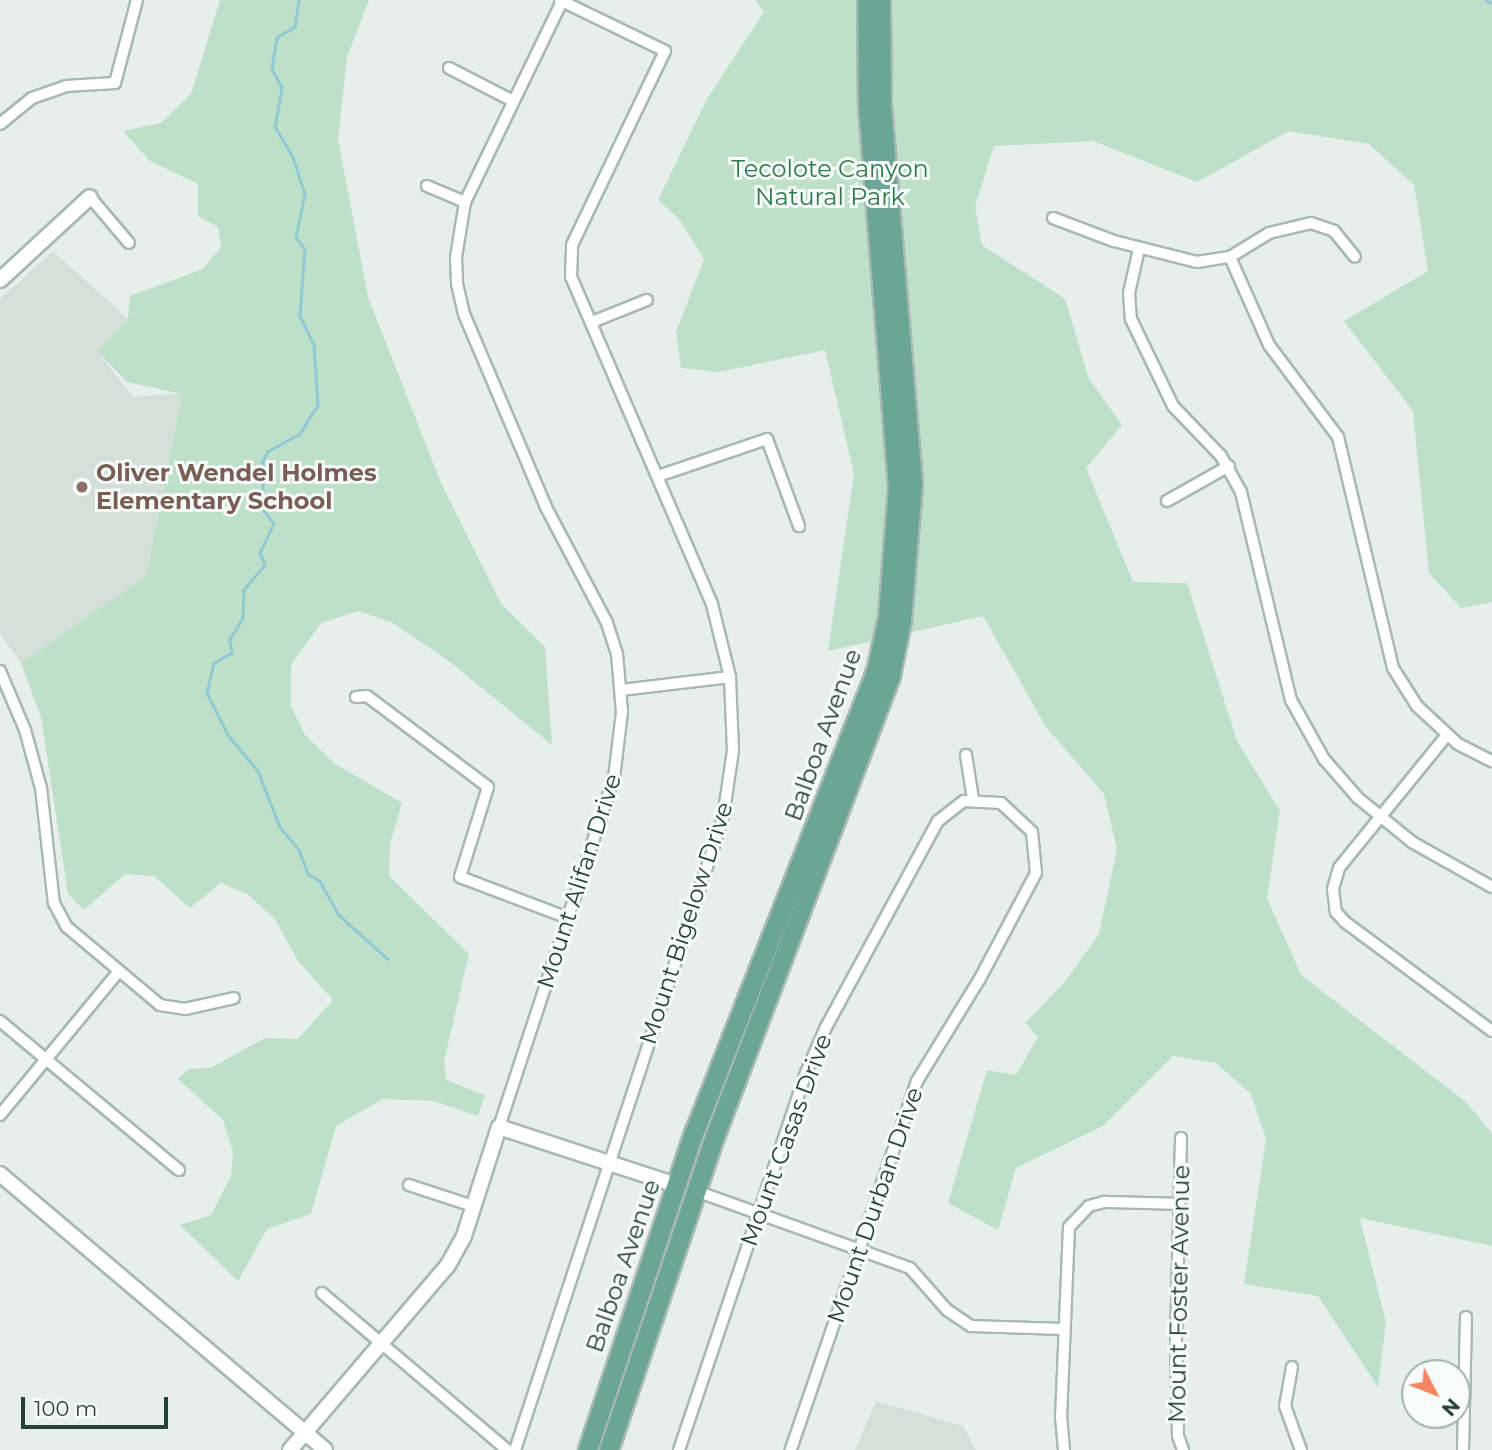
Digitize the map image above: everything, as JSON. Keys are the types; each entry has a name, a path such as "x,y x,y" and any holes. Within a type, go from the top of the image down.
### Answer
{"main road":[{"name":"Balboa Avenue","path":"588,1450 694,1134 740,1010 848,751 876,673 892,591 898,488 868,110 867,0"},
{"name":"Balboa Avenue","path":"609,1450 696,1191 891,675 902,621 913,483 881,104 881,0"},
{"path":"694,1134 690,1168 696,1191"},
{"path":"676,1185 684,1200 686,1222"}],"street":[{"path":"0,124 33,98 66,86 115,83 137,0"},
{"name":"Mount Bigelow Drive","path":"514,1450 723,818 733,750 730,677 712,604 571,277 572,245 665,51 561,1"},
{"name":"Mount Alifan Drive","path":"290,1450 448,1265 464,1236 614,778 621,690 606,621 546,507 464,314 456,257 465,202 561,1"},
{"path":"449,68 513,101"},
{"path":"427,186 465,202"},
{"path":"0,280 90,197 129,243"},
{"path":"1053,218 1139,248 1197,262 1230,257 1269,233 1311,223 1334,231 1354,257"},
{"path":"1139,248 1129,293 1131,318 1172,406 1229,466 1241,492 1291,700 1324,759 1381,817 1412,842 1492,887"},
{"path":"1230,257 1269,345 1338,437 1394,668 1417,706 1447,735 1492,761"},
{"path":"592,322 647,300"},
{"path":"658,476 767,439 799,526"},
{"path":"1167,501 1229,466"},
{"path":"0,671 25,730 41,788 54,903 67,926 119,971 168,1008 186,1009 234,998"},
{"path":"621,690 730,677"},
{"path":"356,697 367,696 488,787 460,877 568,918"},
{"path":"1447,735 1339,869 1333,889 1336,912 1345,922 1492,1031"},
{"path":"967,755 973,799"},
{"name":"Mount Durban Drive","path":"791,1450 917,1081 979,980 1036,873 1038,858 1024,821 1001,803 973,799"},
{"name":"Mount Casas Drive","path":"679,1450 757,1213 825,1028 938,821 953,806 973,799"},
{"path":"0,1115 119,971"},
{"path":"0,1021 179,1170"},
{"path":"499,1127 676,1185"},
{"name":"Mount Foster Avenue","path":"1181,1138 1175,1341 1178,1436 1182,1450"},
{"path":"0,1174 325,1450"},
{"path":"410,1185 473,1206"},
{"path":"696,1191 860,1247 910,1268 947,1310 971,1326 1063,1329"},
{"path":"1064,1450 1065,1239 1075,1217 1104,1202 1179,1204"},
{"path":"322,1293 507,1450"},
{"path":"1463,1450 1466,1317"},
{"path":"1292,1367 1285,1406 1301,1450"}],"shaded area":[{"name":"Oliver Wendel Holmes Elementary School","path":"53,251 128,319 97,351 133,397 182,393 146,576 21,663 0,634 0,299"},
{"path":"876,1401 963,1426 976,1450 855,1450"}],"green space":[{"path":"220,0 369,0 347,57 338,139 368,297 441,483 501,604 545,647 552,745 450,662 391,622 358,611 321,623 291,665 291,706 305,735 334,763 402,803 390,844 389,876 469,954 444,1061 446,1080 485,1095 478,1116 434,1101 383,1099 336,1126 311,1214 267,1229 238,1281 180,1225 211,1215 231,1176 233,1152 223,1120 178,1079 188,1069 211,1068 265,1038 298,1039 333,1000 298,961 275,919 247,894 221,883 190,908 154,876 125,874 84,910 68,894 41,717 21,663 146,576 182,394 127,382 97,351 128,319 130,296 203,269 221,247 218,227 198,216 198,184 150,161 123,131 161,123 191,94"},
{"name":"Tecolote Canyon Natural Park","path":"755,0 1492,0 1492,602 1461,608 1429,573 1413,411 1344,321 1428,271 1414,185 1369,144 1289,131 1197,182 1093,141 994,146 975,207 982,245 1065,299 1089,379 1122,425 1086,468 1133,582 1187,583 1237,741 1280,811 1267,898 1301,975 1466,1102 1492,1133 1492,1246 1360,1218 1386,1322 1378,1387 1318,1296 1244,1284 1266,1139 1251,1094 1216,1063 1173,1056 1103,1126 1016,1168 998,1230 948,1203 987,1070 1016,1075 1038,1037 1025,1023 1064,983 1099,934 1117,849 1104,794 1046,727 983,616 828,651 854,474 825,350 719,372 681,368 676,332 704,259 679,219 658,200 707,99 764,12"}],"waterway":[{"path":"299,0 295,27 277,38 272,69 282,88 275,126 293,157 305,194 296,237 305,249 300,316 314,345 318,405 300,434 268,452 263,461 263,491 271,499 264,511 274,524 260,553 265,565 244,590 243,618 230,640 232,653 214,663 207,693 228,735 258,771 280,827 299,850 308,874 320,881 339,915 388,959"},
{"path":"1486,0 1492,3"}],"place":[{"name":"Oliver Wendel Holmes Elementary School","path":"82,487"}]}
